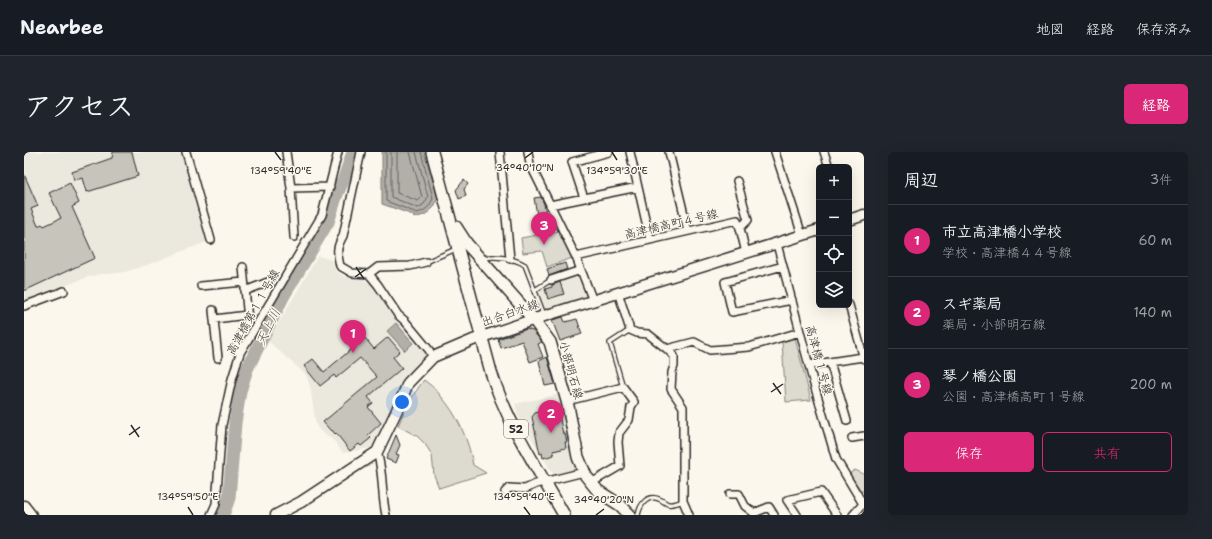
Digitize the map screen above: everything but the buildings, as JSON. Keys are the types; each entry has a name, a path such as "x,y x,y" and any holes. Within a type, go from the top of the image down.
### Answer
{"main road":[{"name":"小部明石線","path":"433,152 498,393 508,415 564,515"},
{"name":"小部明石線","path":"451,220 468,244 539,318 550,342 567,401 578,457 584,472 598,491 620,505 630,515"}],"street":[{"path":"186,152 211,240"},
{"path":"286,152 291,188 294,237"},
{"name":"高津橋第１１号線","path":"211,515 216,504 222,425 232,380 240,353 322,215 338,152"},
{"path":"361,152 343,236 338,246 337,253 340,266 352,273 369,274 378,267 410,266 426,262"},
{"path":"500,152 510,259"},
{"path":"528,152 530,164 576,257 593,301"},
{"path":"584,198 572,162 609,152"},
{"path":"630,152 650,240"},
{"path":"669,152 688,231"},
{"path":"776,152 802,235"},
{"path":"824,152 827,164"},
{"path":"737,181 748,220 740,228 746,253"},
{"path":"291,188 330,187"},
{"path":"550,205 638,187"},
{"path":"852,219 864,215"},
{"name":"高津橋高町４号線","path":"576,257 737,220 740,228"},
{"name":"出合白水線","path":"377,452 408,383 433,357 482,337 539,318 816,231"},
{"name":"高津橋１号線","path":"777,244 836,459 864,505"},
{"path":"783,266 726,282 732,312 792,300"},
{"path":"240,353 235,349 248,320 242,267"},
{"path":"551,280 581,270"},
{"path":"369,274 398,315 405,321 433,357"},
{"path":"201,286 244,282"},
{"path":"245,291 268,282"},
{"path":"24,306 64,291"},
{"path":"618,292 630,330 637,333 648,334 674,356 671,389 683,407 683,501 689,515"},
{"path":"809,365 864,358 850,308"},
{"path":"214,310 218,358"},
{"path":"215,319 247,315"},
{"path":"667,349 694,342 710,350 749,347 800,332"},
{"path":"830,362 847,421"},
{"path":"567,401 623,387 634,402 631,407 629,420 619,433 620,466 591,483"},
{"path":"852,438 864,436"},
{"path":"276,515 301,502 377,452 380,463 383,501 386,515"},
{"path":"505,492 509,488 525,489 584,472"},
{"path":"797,515 787,500 821,492 837,515"},
{"path":"730,494 739,494 745,506 754,513 769,507 774,515"},
{"path":"853,515 864,505"}],"lane":[{"path":"426,262 459,248"},
{"path":"482,259 486,257 510,259 519,261 525,265 535,290 539,318"},
{"path":"535,290 551,280"},
{"path":"623,387 610,343 630,330"},
{"path":"638,515 640,506 652,497 659,498 668,504 683,501"}],"shaded area":[{"path":"24,152 182,152 206,242 147,265 125,272 100,274 88,277 24,301"},
{"path":"559,231 572,258 547,267 542,251 523,253 521,238"},
{"path":"318,256 332,260 336,271 345,277 362,279 371,283 379,293 385,305 427,355 416,365 401,389 393,410 377,442 370,448 343,453 334,441 320,431 316,425 310,386 306,375 268,341"},
{"path":"581,274 588,295 585,300 544,312 537,293 549,285"},
{"path":"795,338 811,400 786,402 782,342"},
{"path":"424,380 438,393 452,410 469,446 473,465 486,473 439,488 434,475 432,455 425,444 417,436 398,426 416,391"},
{"path":"560,394 580,471 556,479 519,418 515,404"},
{"path":"855,470 864,474 864,489 862,492 849,474"}],"water":[{"path":"382,152 424,152 438,198 434,207 430,211 424,215 414,218 413,215 382,204"},
{"path":"396,323 413,343 405,351 387,331"}],"waterway":[{"name":"天上川","path":"223,515 229,498 235,423 240,391 247,369 283,297 328,222 353,152"}],"place":[{"name":"琴ノ橋公園","path":"544,245"},
{"name":"市立高津橋小学校","path":"353,353"},
{"name":"スギ薬局","path":"551,433"}]}
